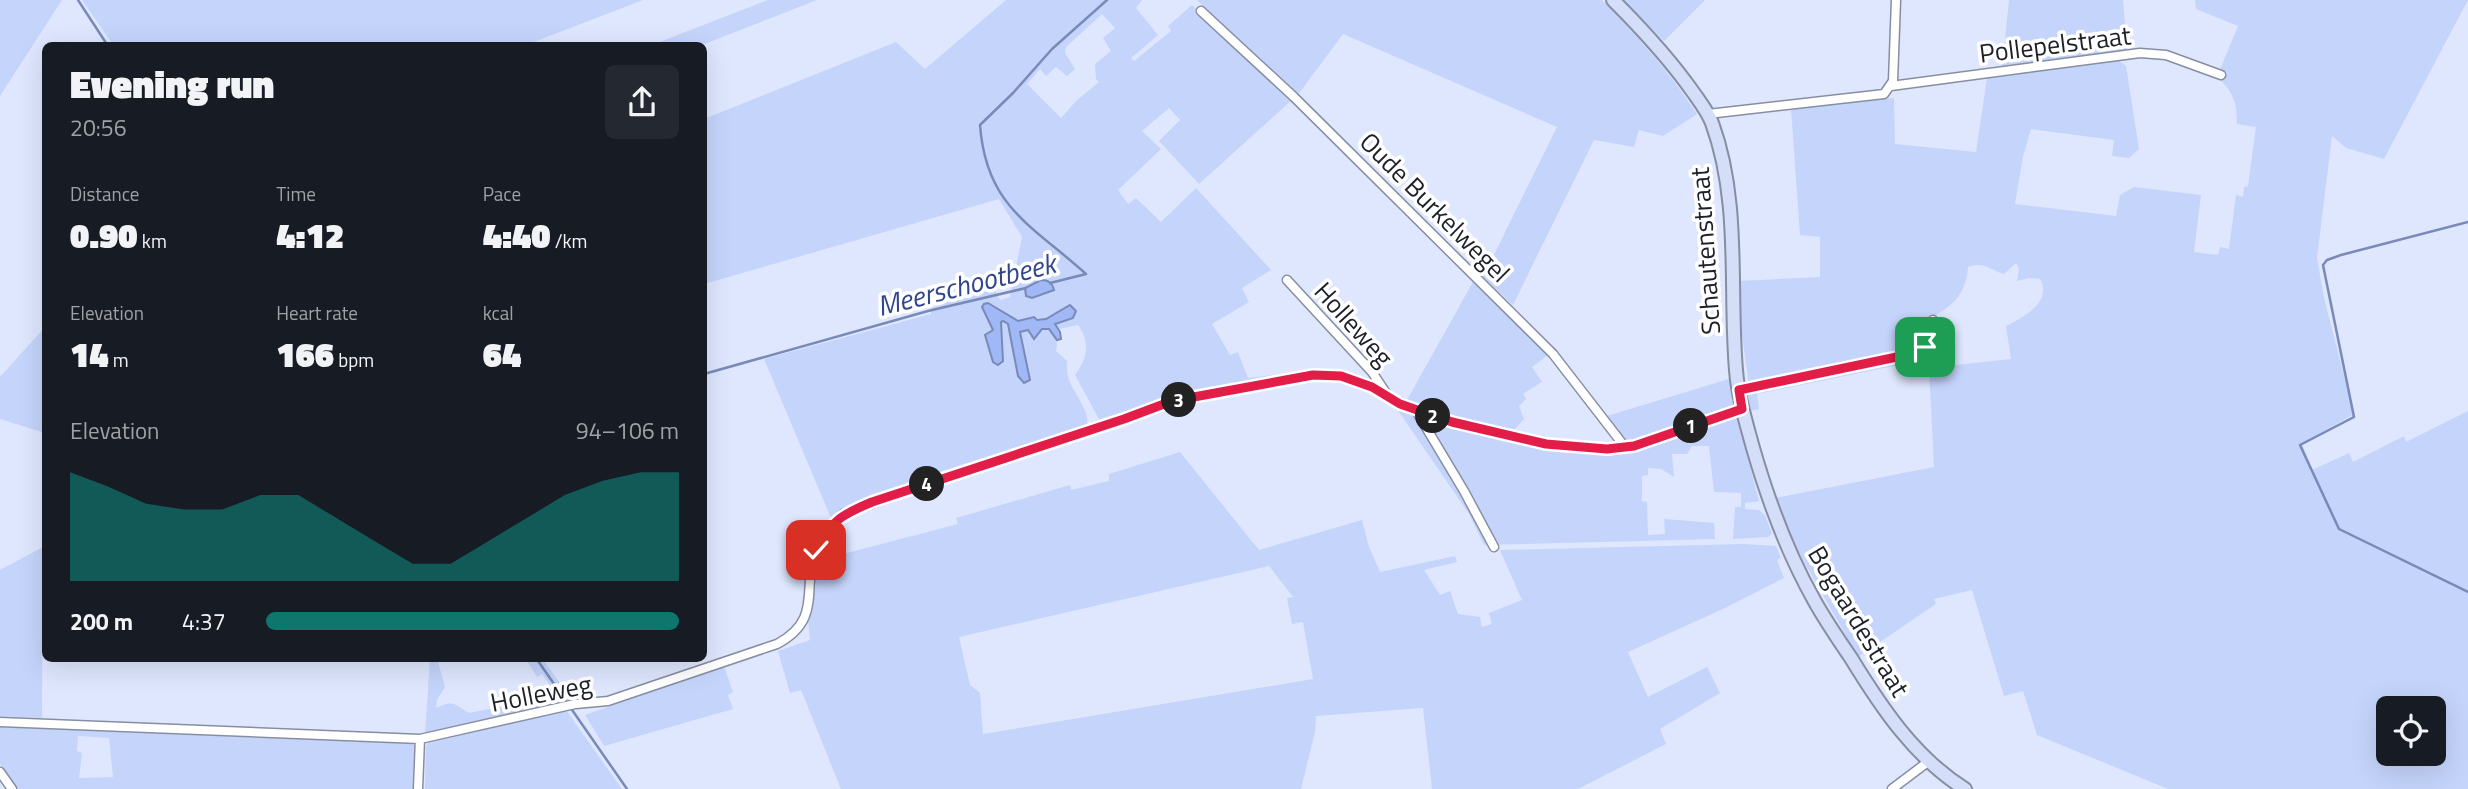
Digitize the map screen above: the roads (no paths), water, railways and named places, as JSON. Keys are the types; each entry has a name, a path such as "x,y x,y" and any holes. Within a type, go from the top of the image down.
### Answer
{"street":[{"name":"Schautenstraat","path":"1613,0 1658,47 1708,114 1728,179 1736,370 1742,409"},
{"path":"1891,86 1896,0"},
{"name":"Oude Burkelwegel","path":"1201,11 1294,97 1553,354 1625,447"},
{"name":"Pollepelstraat","path":"1708,114 1884,94 1891,86 2140,52 2166,55 2221,75"},
{"name":"Holleweg","path":"1287,280 1372,372 1389,397"},
{"path":"1739,390 1919,352 1925,347 1933,320"},
{"name":"Holleweg","path":"0,722 420,739 570,705 608,701 777,644 794,635 804,620 816,550 827,528 843,514 1172,401 1313,375 1341,376 1372,387 1415,409 1452,422 1546,444 1607,449 1634,446 1742,409"},
{"path":"1415,409 1494,547"},
{"name":"Bogaardestraat","path":"1742,409 1784,540 1814,601 1864,680 1907,738 1950,780 1965,789"},
{"path":"418,789 420,739"},
{"path":"1892,789 1929,761"},
{"path":"0,772 12,789"}],"waterway":[{"path":"78,0 105,42"},
{"name":"Meerschootbeek","path":"1050,283 1086,274 1030,227 1002,195 984,153 980,125 1052,49 1107,0"},
{"path":"2468,222 2341,255 2327,260 2323,265 2354,417 2300,445 2339,529 2468,592"},
{"name":"Meerschootbeek","path":"707,373 928,311 1026,288"},
{"path":"539,662 627,789"}]}
